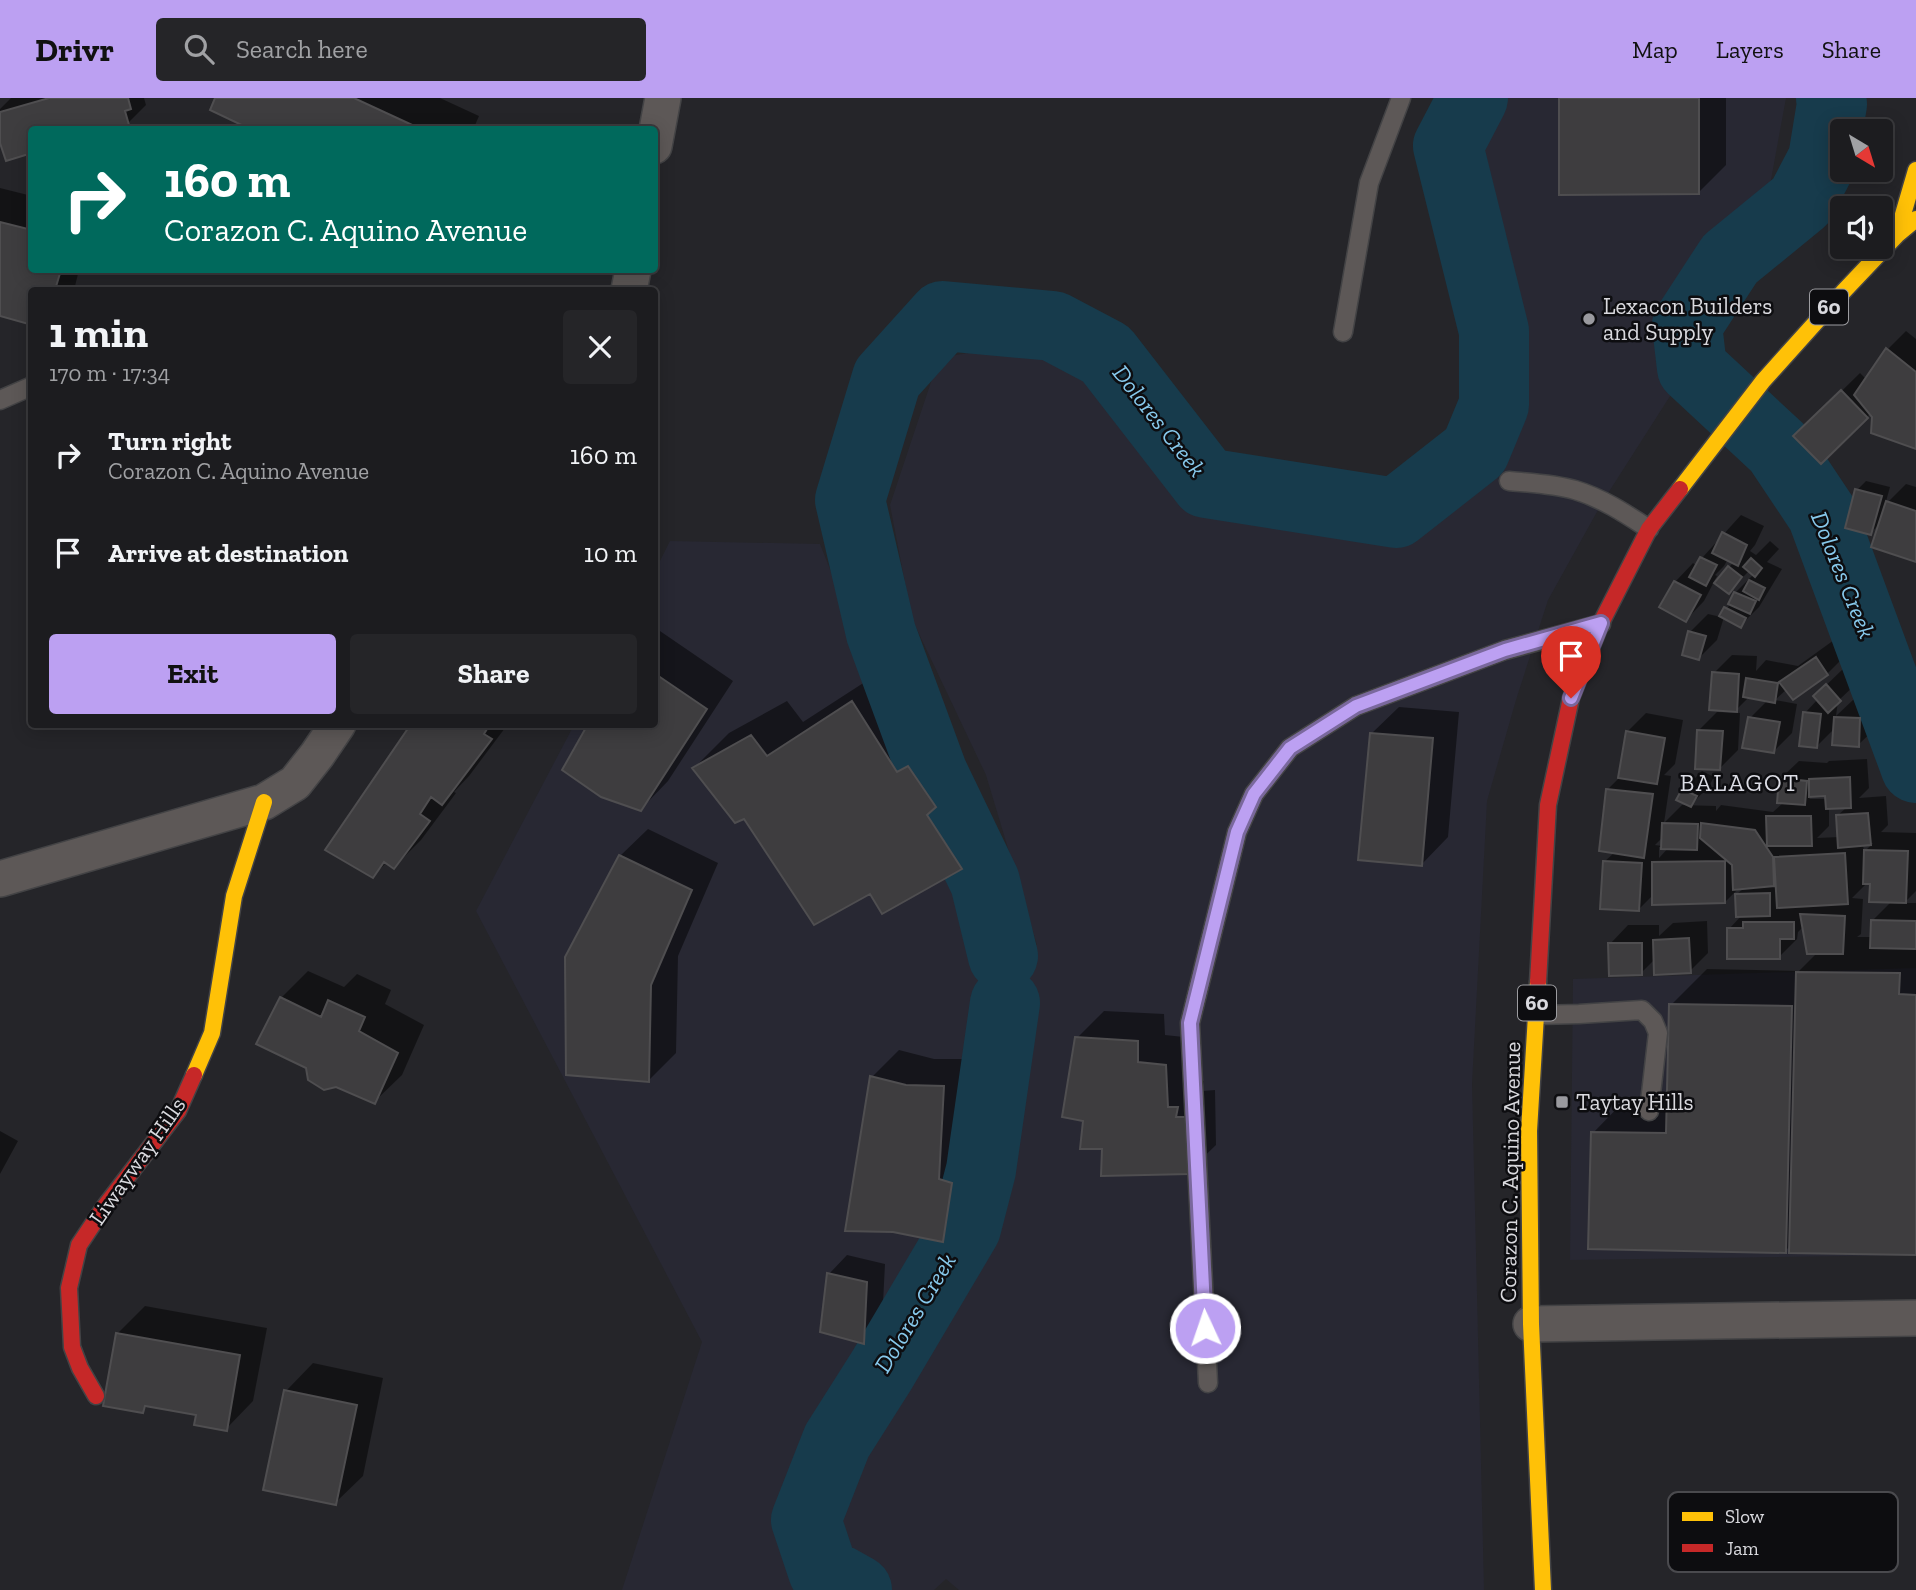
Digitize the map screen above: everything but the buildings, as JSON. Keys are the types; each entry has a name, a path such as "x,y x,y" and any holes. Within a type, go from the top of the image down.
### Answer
{"main road":[{"name":"Corazon C. Aquino Avenue","path":"1897,235 1916,170"},
{"name":"Corazon C. Aquino Avenue","path":"1543,1590 1531,1324 1530,1131 1548,805 1571,698 1601,623 1649,529 1763,380 1897,235 1916,219"},
{"name":"Liwayway Hills","path":"96,1396 72,1347 69,1288 79,1245 105,1206 178,1111 212,1033 234,896 264,802"}],"street":[{"path":"658,126 663,98"},
{"path":"0,879 264,802 295,783 335,728"},
{"path":"1531,1324 1916,1318"}],"lane":[{"path":"1343,332 1369,183 1401,98"},
{"path":"0,400 28,388"},
{"path":"1509,481 1576,491 1613,506 1649,529"},
{"path":"1208,1383 1190,1023 1237,832 1254,794 1290,748 1356,706 1505,650 1601,623"},
{"path":"1536,1015 1642,1010 1653,1020 1658,1032 1649,1111"}],"shaded area":[{"path":"1490,98 1786,98 1766,207 1674,290 1662,348 1672,393 1603,501 1548,600 1487,801 1472,1084 1484,1590 959,1590 946,1579 934,1590 622,1590 702,1342 476,911 572,728 658,728 658,565 670,541 820,544 860,645 975,886 981,953 1037,945 986,775 912,619 890,505 939,358 1033,342 1081,367 1197,511 1409,533 1474,496 1503,443 1517,366 1495,210 1468,155 1470,122"},
{"path":"1916,968 1916,1255 1570,1260 1573,979"}],"waterway":[{"name":"Dolores Creek","path":"1003,956 985,882 933,774 881,633 850,500 887,378 943,316 1053,326 1106,354 1206,483 1396,513 1475,451 1494,405 1494,331 1448,146 1473,98"},
{"name":"Dolores Creek","path":"1831,98 1823,159 1801,201 1730,259 1687,325 1692,368 1778,448 1822,514 1916,768"},
{"name":"Dolores Creek","path":"857,1590 823,1571 806,1520 837,1441 966,1228 981,1170 1005,1003"}],"traffic: slow":[{"path":"1897,235 1916,170"},
{"path":"1680,489 1763,381 1843,292 1897,235 1916,219"},
{"path":"194,1075 212,1033 234,896 264,802"},
{"path":"1538,982 1529,1131 1531,1324 1543,1590"}],"traffic: jam":[{"path":"1538,982 1548,805 1571,698 1601,623 1649,529 1680,489"},
{"path":"96,1396 72,1347 69,1288 79,1245 105,1206 178,1111 194,1075"}],"place":[{"name":"Lexacon Builders and Supply","path":"1589,319"},
{"name":"Taytay Hills","path":"1562,1102"}],"district":[{"name":"BALAGOT","path":"1740,783"}],"route":[{"path":"1205,1328 1190,1023 1237,832 1254,794 1290,748 1356,706 1505,650 1601,623 1571,698"}]}
